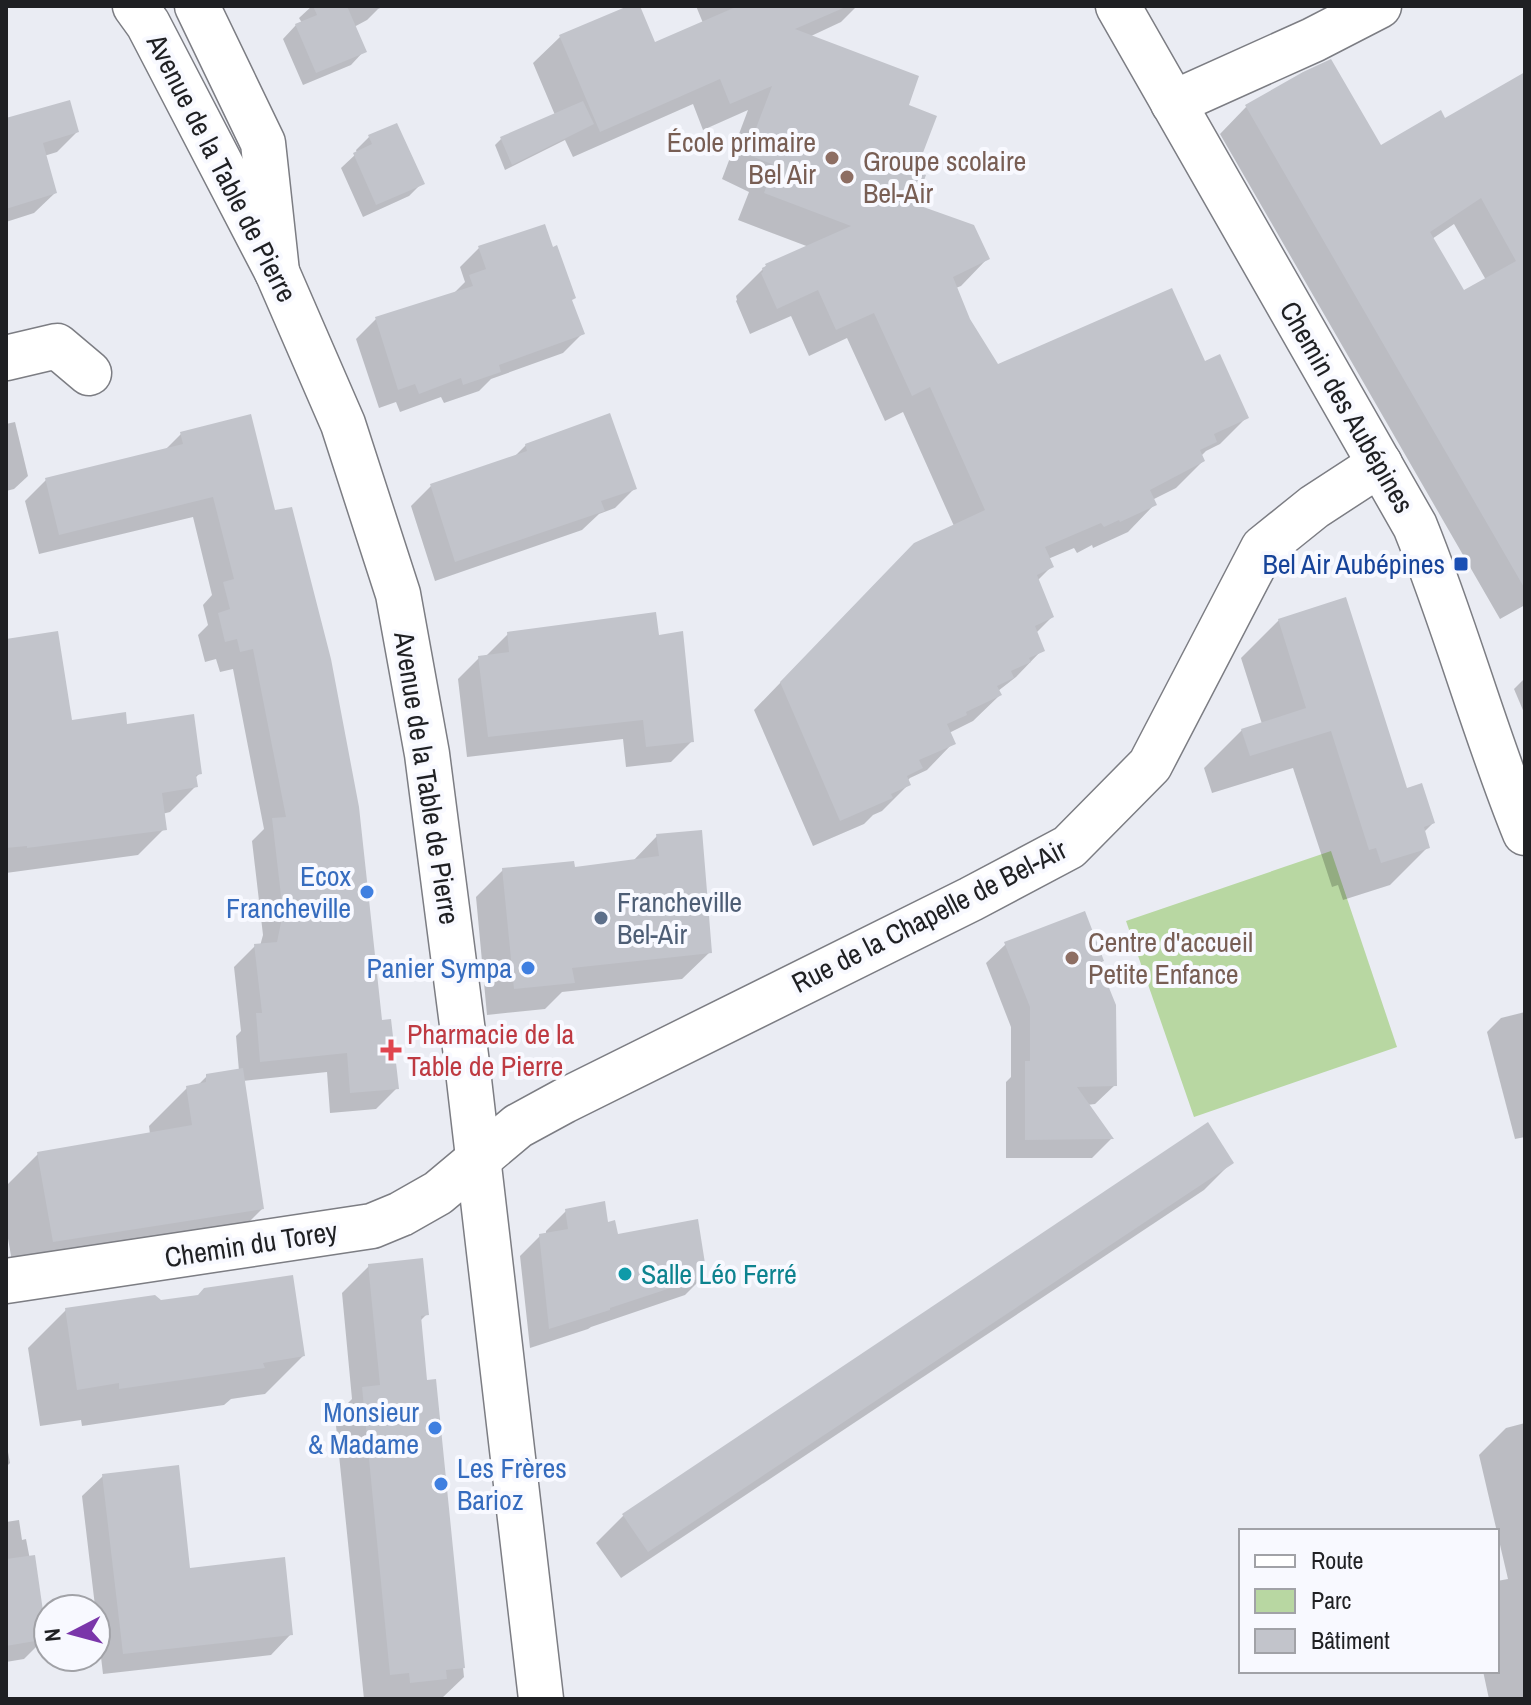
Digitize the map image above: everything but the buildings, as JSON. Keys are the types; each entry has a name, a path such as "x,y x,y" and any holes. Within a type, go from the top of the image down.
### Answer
{"street":[{"name":"Avenue de la Table de Pierre","path":"135,6 148,24 277,272 343,424 398,594 427,754 541,1699"},
{"path":"197,6 263,143 277,272"},
{"name":"Chemin des Aubépines","path":"1118,6 1415,526 1436,577 1525,833"},
{"path":"1173,103 1350,12"},
{"path":"6,358 57,346 89,373"},
{"name":"Rue de la Chapelle de Bel-Air","path":"478,1161 518,1126 564,1101 971,899 1069,847 1150,765 1263,548 1314,507 1380,464"},
{"name":"Chemin du Torey","path":"6,1281 372,1226 438,1193 478,1161"}],"green space":[{"path":"1331,851 1397,1047 1194,1117 1126,921"}],"place":[{"name":"École primaire Bel Air","path":"832,158"},
{"name":"Groupe scolaire Bel-Air","path":"847,177"},
{"name":"Bel Air Aubépines","path":"1461,564"},
{"name":"Ecox Francheville","path":"367,892"},
{"name":"Francheville Bel-Air","path":"601,918"},
{"name":"Centre d'accueil Petite Enfance","path":"1072,958"},
{"name":"Panier Sympa","path":"528,968"},
{"name":"Pharmacie de la Table de Pierre","path":"391,1050"},
{"name":"Salle Léo Ferré","path":"625,1274"},
{"name":"Monsieur & Madame","path":"435,1428"},
{"name":"Les Frères Barioz","path":"441,1484"}]}
